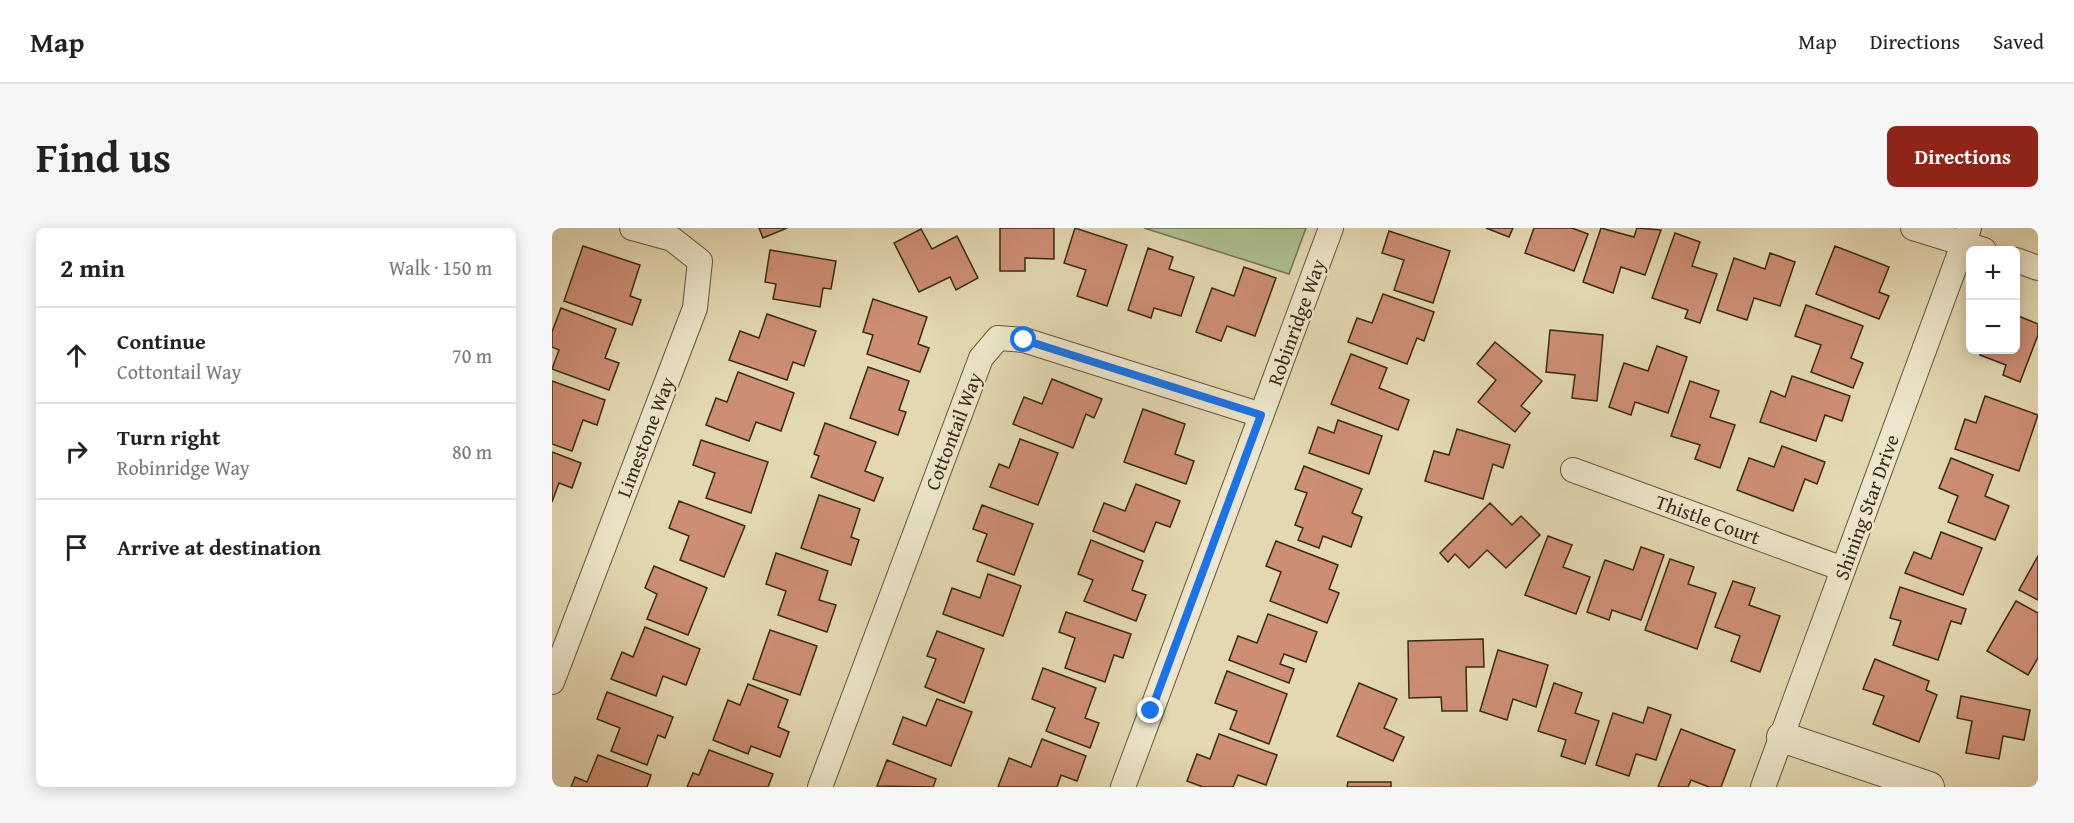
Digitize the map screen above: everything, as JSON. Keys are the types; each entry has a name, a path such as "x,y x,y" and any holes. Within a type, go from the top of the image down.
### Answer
{"street":[{"name":"Limestone Way","path":"552,682 694,308 700,261 672,239 632,228"},
{"name":"Robinridge Way","path":"1123,787 1331,228"},
{"path":"1913,228 1972,241"},
{"name":"Shining Star Drive","path":"1763,787 1843,569 1972,241"},
{"path":"2020,261 2038,268"},
{"name":"Cottontail Way","path":"820,787 981,358 998,338 1024,340 1261,415"},
{"name":"Thistle Court","path":"1573,470 1843,569"},
{"path":"1782,737 1929,787"}],"green space":[{"path":"1144,228 1306,228 1289,274"}],"building":[{"path":"759,228 787,228 763,238"},
{"path":"1000,228 1054,228 1054,259 1025,258 1025,271 1000,271"},
{"path":"1075,228 1127,245 1107,306 1077,296 1086,270 1064,263"},
{"path":"1486,228 1513,228 1509,237"},
{"path":"1534,228 1572,228 1588,234 1574,271 1525,253"},
{"path":"1601,228 1634,237 1637,228 1661,230 1645,275 1621,267 1613,293 1583,282"},
{"path":"921,229 932,249 957,236 978,278 956,290 950,277 919,292 894,243"},
{"path":"1389,231 1450,251 1433,303 1394,290 1404,260 1382,253"},
{"path":"1675,233 1700,242 1692,266 1717,274 1700,323 1685,318 1688,310 1652,298"},
{"path":"583,246 640,265 630,296 641,300 632,325 564,301"},
{"path":"1835,246 1889,267 1879,292 1889,296 1879,319 1816,294"},
{"path":"1148,248 1173,257 1169,269 1194,277 1181,316 1154,308 1151,318 1128,310"},
{"path":"770,250 836,261 831,289 823,288 820,307 773,299 776,284 765,282"},
{"path":"1770,253 1795,262 1780,306 1754,298 1747,320 1717,310 1734,258 1765,269"},
{"path":"1244,267 1276,278 1255,336 1227,326 1221,341 1196,332 1212,288 1234,296"},
{"path":"1383,294 1434,312 1424,341 1417,338 1407,364 1348,342 1357,318 1372,323"},
{"path":"873,299 927,317 918,344 929,348 920,372 867,354 873,335 863,332"},
{"path":"1806,305 1863,326 1851,358 1863,363 1853,388 1811,372 1821,345 1795,336"},
{"path":"561,308 616,329 605,358 619,363 609,390 552,369 559,350 552,347 552,332"},
{"path":"767,314 816,331 804,366 793,362 787,380 729,360 740,331 759,338"},
{"path":"2020,317 2038,324 2038,335 2020,382 2003,375 2006,365 1980,355 2020,354"},
{"path":"1550,330 1603,335 1597,401 1572,398 1575,375 1546,372"},
{"path":"1495,342 1542,381 1521,406 1530,413 1515,432 1478,402 1496,380 1477,364"},
{"path":"1657,346 1687,357 1668,413 1635,402 1631,415 1609,407 1624,363 1648,371"},
{"path":"1351,354 1387,368 1379,388 1409,400 1398,430 1331,404"},
{"path":"868,367 909,381 899,410 906,412 898,435 850,418"},
{"path":"738,372 794,393 781,431 756,422 749,441 706,425 716,398 727,402"},
{"path":"1792,376 1850,396 1842,421 1825,415 1816,441 1760,422 1771,391 1785,397"},
{"path":"1052,379 1102,399 1094,418 1086,414 1073,448 1013,424 1024,397 1042,404"},
{"path":"552,381 605,400 597,425 583,420 572,451 552,444"},
{"path":"1690,381 1719,391 1710,417 1735,425 1720,468 1695,459 1700,445 1671,436"},
{"path":"1985,396 2038,415 2019,471 1955,449 1965,419 1976,423"},
{"path":"1143,409 1185,424 1175,454 1194,461 1186,484 1124,462"},
{"path":"1338,420 1382,436 1369,474 1309,453 1318,427 1334,433"},
{"path":"825,423 876,442 865,471 883,478 874,501 811,477 819,456 814,454"},
{"path":"1457,429 1510,445 1503,468 1493,464 1483,499 1425,481 1434,451 1449,455"},
{"path":"1020,439 1058,453 1038,505 990,487 999,464 1009,468"},
{"path":"701,440 768,462 751,513 706,498 715,473 693,465"},
{"path":"1782,446 1825,462 1817,484 1805,479 1793,511 1737,490 1749,458 1774,467"},
{"path":"552,452 581,463 572,488 559,483 552,502"},
{"path":"1951,458 1993,475 1985,496 2009,506 1995,540 1948,522 1958,496 1939,488"},
{"path":"1304,466 1362,489 1352,513 1362,517 1351,547 1323,536 1319,548 1298,540 1303,528 1295,525 1307,493 1295,489"},
{"path":"1136,484 1180,501 1170,527 1156,522 1144,552 1093,531 1104,503 1125,511"},
{"path":"819,495 860,509 851,537 859,540 851,565 801,548"},
{"path":"679,501 745,526 724,577 680,560 689,536 669,528"},
{"path":"1490,503 1512,525 1521,516 1540,535 1506,568 1487,550 1469,568 1455,554 1448,562 1440,553"},
{"path":"982,505 1033,524 1014,575 977,561 987,534 973,529"},
{"path":"1941,532 1982,548 1963,595 1905,573 1914,552 1931,559"},
{"path":"1548,536 1572,545 1563,567 1590,577 1576,614 1525,595"},
{"path":"1091,540 1143,561 1132,590 1146,595 1136,621 1084,601 1093,580 1078,574"},
{"path":"1276,541 1338,565 1329,589 1339,593 1327,623 1270,601 1281,572 1266,566"},
{"path":"1641,547 1664,555 1641,620 1612,610 1609,620 1587,612 1605,560 1633,570"},
{"path":"776,553 828,571 819,600 836,605 827,632 778,615 786,591 766,584"},
{"path":"2038,556 2038,600 2019,590"},
{"path":"1670,559 1694,567 1688,584 1716,593 1697,649 1645,630"},
{"path":"654,566 707,588 688,635 647,619 657,594 645,588"},
{"path":"988,574 1021,586 1003,636 943,614 952,588 980,598"},
{"path":"1733,581 1755,588 1749,605 1780,616 1760,672 1731,661 1740,636 1715,627"},
{"path":"1900,587 1966,609 1961,624 1951,621 1938,660 1893,645 1901,621 1890,618"},
{"path":"2016,601 2038,613 2038,658 2028,675 1987,651"},
{"path":"1066,612 1131,634 1123,658 1114,655 1105,682 1065,668 1075,638 1059,632"},
{"path":"1268,614 1317,632 1306,662 1284,654 1280,664 1294,669 1289,683 1229,660 1238,636 1257,643"},
{"path":"645,627 700,649 686,685 663,676 656,696 611,679 622,652 633,657"},
{"path":"770,630 817,646 800,695 753,679"},
{"path":"937,631 984,649 964,703 925,687 936,659 927,656"},
{"path":"1483,639 1484,667 1466,667 1467,711 1442,711 1441,697 1409,698 1408,641"},
{"path":"1498,650 1548,665 1536,707 1513,699 1507,720 1480,711"},
{"path":"1875,659 1929,681 1926,690 1937,695 1919,742 1873,724 1884,696 1863,689"},
{"path":"1043,668 1096,688 1085,718 1099,723 1090,748 1046,731 1055,708 1032,699"},
{"path":"1227,671 1287,694 1269,744 1230,729 1237,711 1215,703"},
{"path":"1359,683 1397,699 1384,728 1404,737 1393,761 1337,736"},
{"path":"1554,683 1582,693 1575,713 1599,721 1585,764 1561,756 1566,740 1538,731"},
{"path":"748,684 788,700 778,727 789,732 780,757 751,746 748,754 713,740 728,700 740,705"},
{"path":"607,692 673,717 665,738 658,735 647,765 611,751 620,728 597,719"},
{"path":"1961,696 2030,710 2024,740 2003,736 1999,759 1966,753 1972,721 1957,718"},
{"path":"937,699 972,712 951,766 893,744 903,717 926,726"},
{"path":"1648,707 1671,715 1656,760 1636,754 1629,776 1596,765 1613,713 1643,723"},
{"path":"1681,729 1735,750 1721,787 1709,787 1691,780 1688,787 1658,787"},
{"path":"1219,734 1277,755 1266,785 1238,775 1233,787 1203,787 1187,781 1197,754 1210,759"},
{"path":"1042,739 1086,756 1077,781 1061,775 1057,787 998,787 1009,758 1031,767"},
{"path":"709,750 773,774 768,787 687,787 693,773 699,775"},
{"path":"598,755 651,775 647,787 571,787 575,777 587,782"},
{"path":"887,760 936,779 933,787 877,786"},
{"path":"1348,782 1391,782 1391,787 1347,787"}],"route":[{"path":"1024,340 1261,415 1151,711"}]}
